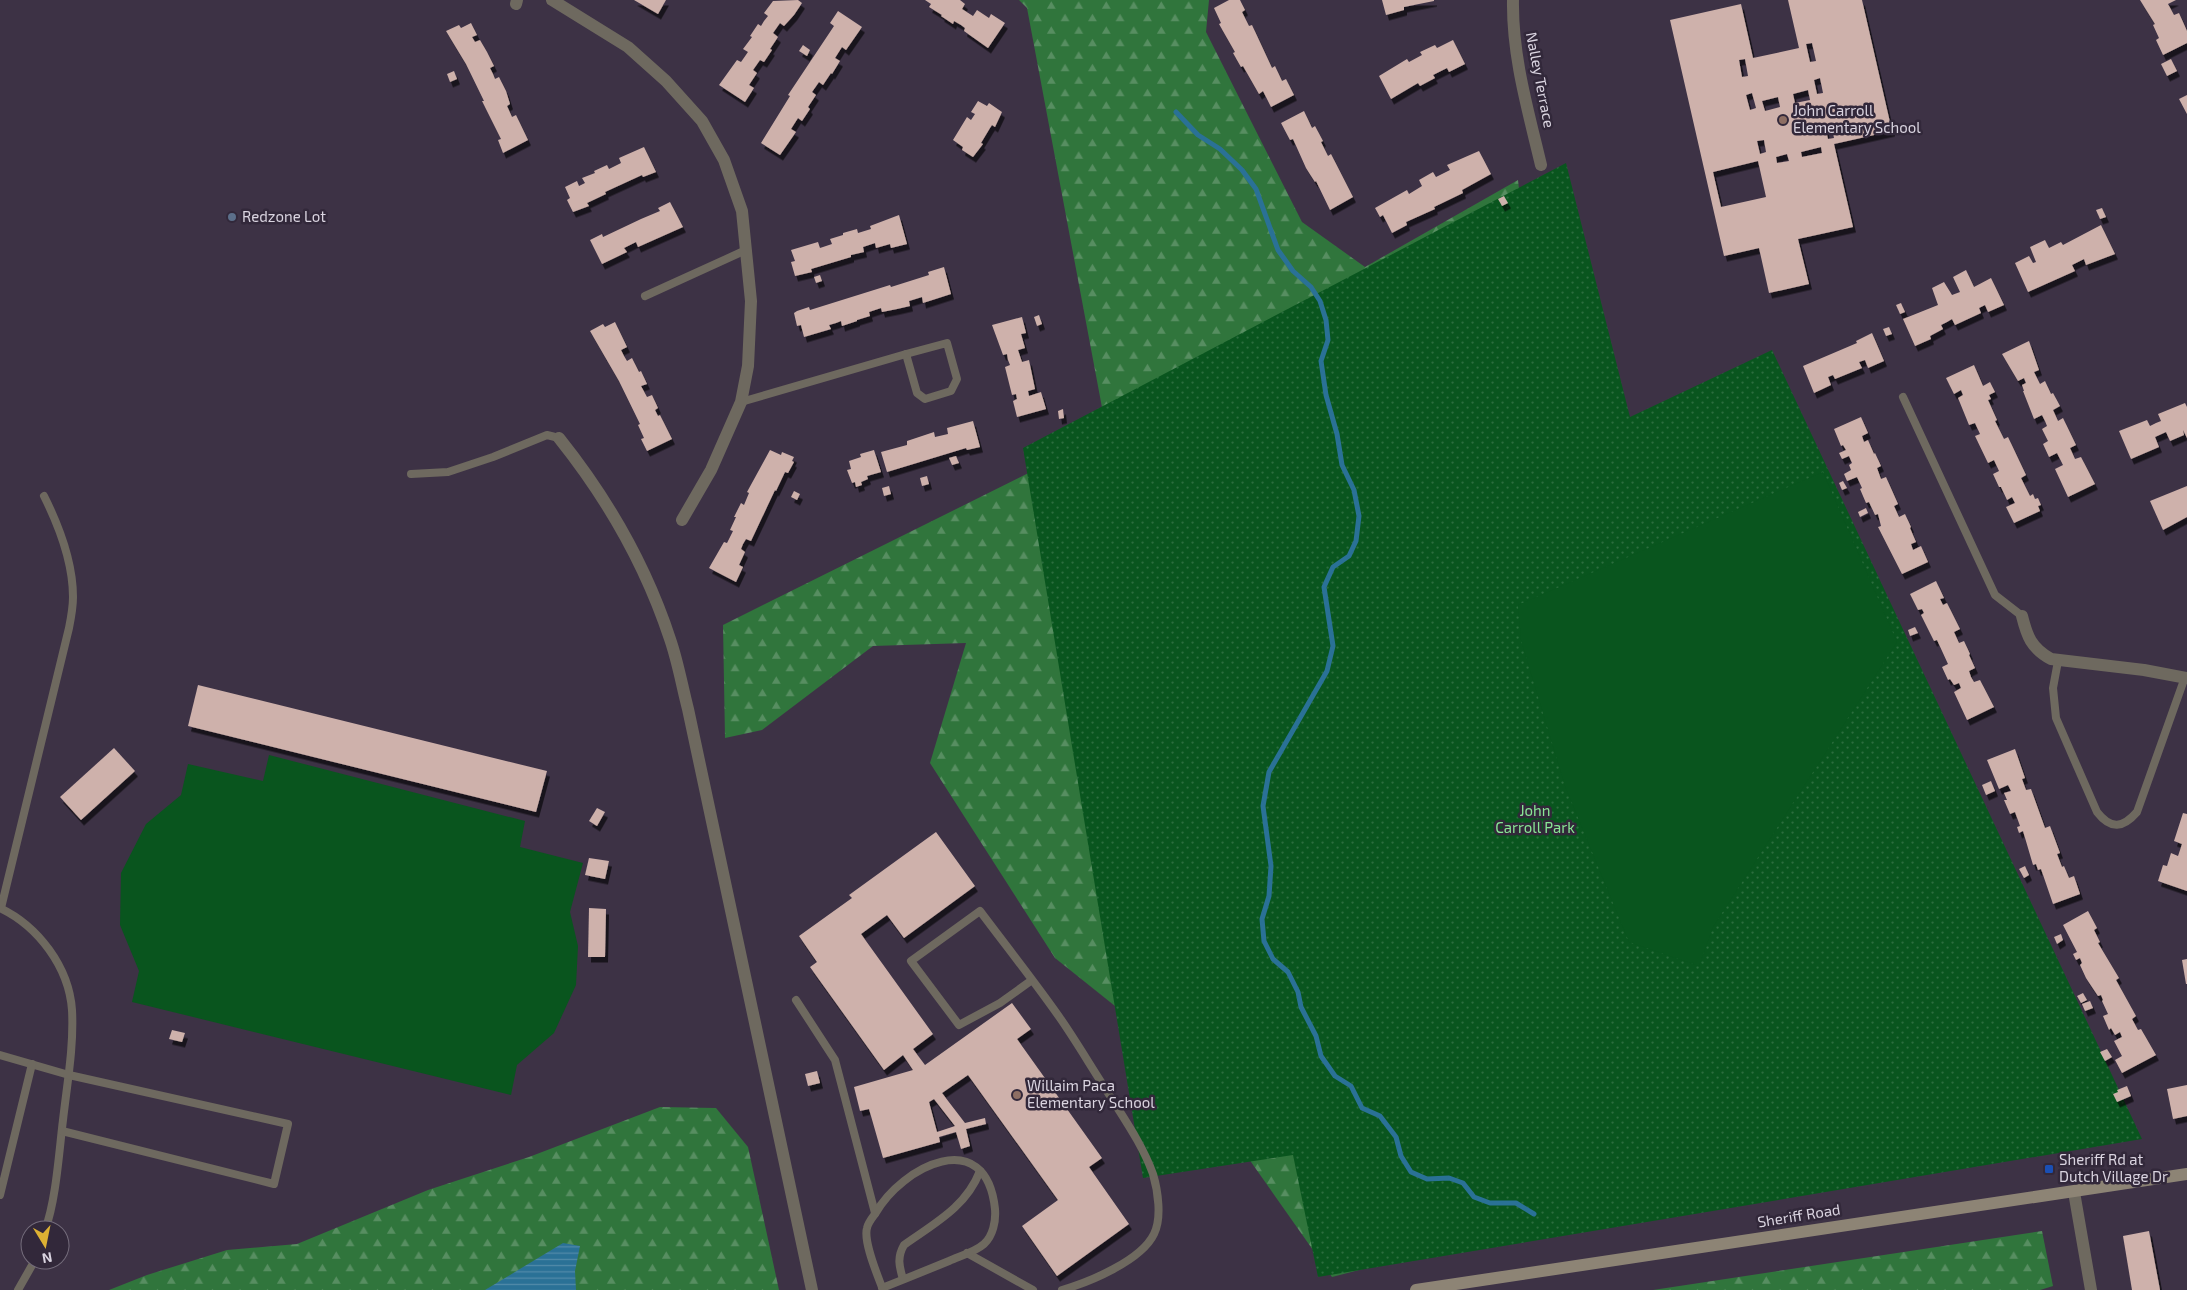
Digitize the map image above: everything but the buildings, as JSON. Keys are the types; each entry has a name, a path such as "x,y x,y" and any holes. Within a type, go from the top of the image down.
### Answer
{"main road":[{"name":"Sheriff Road","path":"1416,1290 2187,1174"}],"street":[{"path":"552,0 628,47 666,80 702,121 724,160 742,211 751,301 748,366 741,402 710,470 682,520"},
{"name":"Nalley Terrace","path":"1513,0 1515,50 1541,165"},
{"path":"559,438 586,472 614,515 648,584 670,640 688,709 812,1290"},
{"path":"2022,616 2027,636 2034,646 2042,654 2058,661 2144,670 2186,678"},
{"path":"2074,1192 2091,1290"}],"lane":[{"path":"645,296 746,250"},
{"path":"741,402 946,342 957,379 951,391 925,399 917,393 906,354"},
{"path":"1903,397 1994,596 2022,616"},
{"path":"411,474 448,472 493,457 546,435 559,438"},
{"path":"44,496 56,521 68,563 73,597 70,628 1,908 38,935 53,954 66,983 72,1007 72,1035 62,1131 47,1220"},
{"path":"2058,661 2053,688 2056,718 2097,812 2104,822 2118,826 2129,821 2138,812 2186,678"},
{"path":"1032,980 1000,1003 959,1025 911,961 980,911 1032,980 1060,1018 1137,1140 1153,1175 1159,1210 1154,1234 1142,1250 1119,1266 1088,1283 1062,1290"},
{"path":"796,1000 835,1060 875,1213"},
{"path":"0,1055 68,1075 288,1124 274,1184 62,1131"},
{"path":"0,1195 32,1064"},
{"path":"948,1160 960,1160 974,1166 986,1176 993,1193 995,1214 992,1232 984,1244 882,1289 873,1266 867,1228 875,1213 883,1199 918,1170 948,1160"},
{"path":"903,1279 899,1266 900,1252 904,1245 961,1204 974,1186 980,1171"},
{"path":"967,1253 1033,1290"},
{"path":"18,1290 29,1270"}],"green space":[{"path":"1019,0 1209,0 1206,32 1302,222 1365,267 1518,180 1538,359 1494,1235 1332,1277 1175,1054 1055,958 930,763 966,643 873,646 762,730 725,738 723,625 1107,434 1027,8"},
{"name":"John Carroll Park","path":"1566,163 1630,417 1772,350 2142,1139 1318,1277 1293,1155 1143,1178 1023,448"},
{"path":"1823,472 1897,642 1713,927 1699,966 1629,942 1565,786 1521,640 1518,605"},
{"path":"269,755 525,821 520,847 583,863 570,912 578,946 576,985 554,1033 517,1065 511,1095 132,1002 139,971 120,925 121,873 146,824 181,795 188,764 263,781"},
{"path":"660,1107 716,1108 748,1147 779,1290 109,1290 147,1275 227,1250 297,1244 428,1190 529,1157"},
{"path":"2042,1231 2053,1286 2040,1290 1653,1290"}],"water":[{"path":"563,1243 580,1246 575,1271 576,1290 485,1290"}],"waterway":[{"path":"1176,112 1198,135 1220,149 1242,170 1256,189 1278,250 1293,271 1311,287 1320,301 1326,320 1328,340 1321,361 1326,395 1337,434 1342,465 1354,490 1359,516 1356,541 1349,556 1333,567 1324,587 1333,646 1327,671 1269,772 1263,806 1271,866 1269,896 1262,919 1264,941 1273,959 1288,972 1298,992 1301,1007 1316,1036 1321,1056 1335,1076 1351,1086 1362,1108 1380,1116 1396,1137 1401,1156 1411,1172 1427,1179 1449,1178 1463,1183 1474,1197 1490,1203 1516,1203 1534,1214"}],"place":[{"name":"John Carroll Elementary School","path":"1783,120"},
{"name":"Redzone Lot","path":"232,217"},
{"name":"Willaim Paca Elementary School","path":"1017,1095"},
{"name":"Sheriff Rd at Dutch Village Dr","path":"2049,1169"}]}
